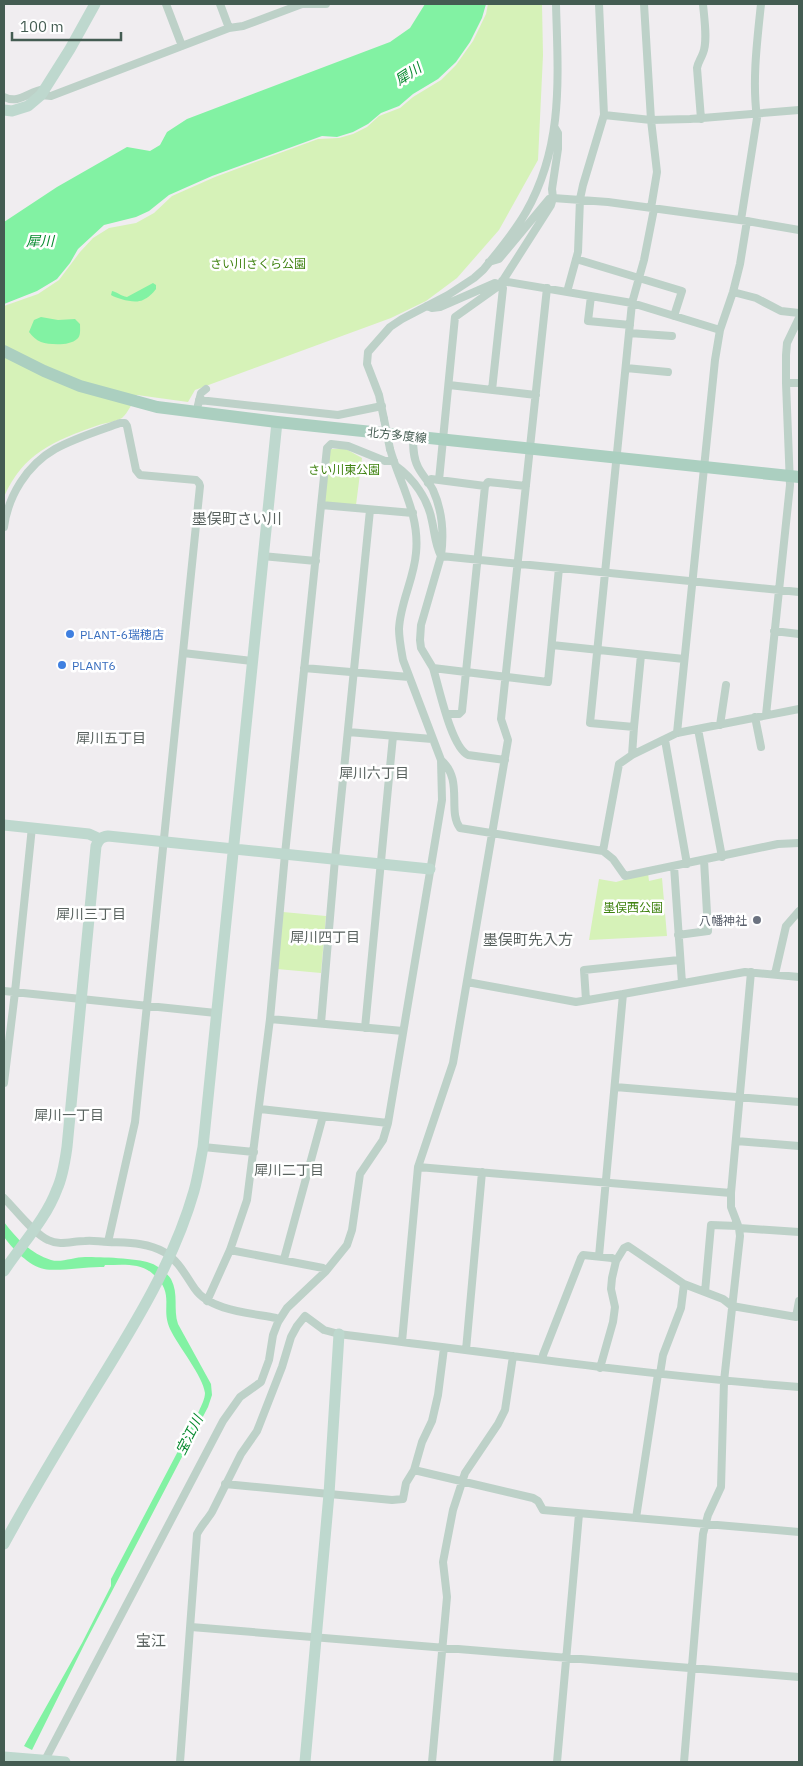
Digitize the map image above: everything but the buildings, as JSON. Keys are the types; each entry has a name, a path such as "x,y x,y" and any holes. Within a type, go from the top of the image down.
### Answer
{"main road":[{"name":"北方多度線","path":"4,352 80,386 147,404 198,406 277,422 795,476"}],"street":[{"path":"4,110 12,111 28,106 44,92 95,4"},
{"path":"166,4 182,46"},
{"path":"220,4 229,28"},
{"path":"4,97 10,100 18,100 30,93 44,92 51,96 229,28 242,26 302,4 326,4"},
{"path":"45,1761 224,1422 240,1397 261,1382 267,1369 273,1335 278,1322 287,1308 326,1271 347,1245 352,1230 360,1174 383,1140 388,1123 442,800 441,760 409,677 399,642 399,627 412,578 416,554 416,532 413,513 390,449 382,406 367,364 368,352 390,328 402,319 466,284 483,270 518,224 532,199 541,180 555,128 558,85 556,4"},
{"path":"567,292 578,252 580,199 604,115 599,4"},
{"path":"634,727 590,723 632,303 644,260 657,172 651,120 644,4"},
{"path":"701,119 697,68 705,44 703,4"},
{"path":"677,733 715,360 720,330 740,264 755,141 757,114 755,106 756,66 761,4"},
{"path":"604,115 651,120 701,119 799,110"},
{"path":"439,480 455,317 501,283 544,216 553,198 552,189 558,149 558,134 555,128"},
{"path":"489,262 500,259 549,200 553,198 580,199 744,220 799,230"},
{"path":"576,260 682,291 674,316"},
{"path":"492,390 502,303 503,288 501,283"},
{"path":"427,306 440,308 486,286 501,283 547,288 632,303 720,330"},
{"path":"402,1342 418,1167 453,1063 508,740 501,719 547,288"},
{"path":"733,292 756,298 781,311 799,313"},
{"path":"591,296 588,321 672,336"},
{"path":"766,715 779,590 795,476 786,382 788,343 799,318"},
{"path":"626,368 668,372"},
{"path":"786,382 799,383"},
{"path":"448,385 536,395"},
{"path":"206,389 201,393 198,406 338,415 382,406"},
{"path":"4,1544 35,1488 119,1349 155,1284 168,1260 191,1202 203,1147 232,848 277,422"},
{"path":"4,527 14,491 33,467 43,458 66,444 125,423 136,470 140,475 196,480 200,486 135,1122 108,1242"},
{"path":"413,436 413,448 417,466 433,490 441,517 443,541 441,556 421,626 421,648 433,668 452,734 463,753 505,760"},
{"path":"207,1301 230,1250 247,1200 260,1109 326,448 331,444 348,446 395,464 406,473 426,501 432,519 436,546 441,556"},
{"path":"428,483 431,479 485,486"},
{"path":"447,714 460,714 462,711 485,486 488,482 526,486"},
{"path":"321,505 413,513"},
{"path":"322,1024 334,859 370,510"},
{"path":"262,556 316,561"},
{"path":"441,556 799,592"},
{"path":"433,668 548,682 559,568"},
{"path":"774,632 799,634"},
{"path":"552,645 684,659"},
{"path":"183,653 252,660"},
{"path":"632,756 641,655"},
{"path":"304,668 409,677"},
{"path":"720,724 726,686"},
{"path":"603,851 619,764 677,733 799,709"},
{"path":"755,717 761,747"},
{"path":"698,729 722,857"},
{"path":"348,732 432,739"},
{"path":"365,1028 393,736"},
{"path":"665,740 687,864"},
{"path":"441,760 447,765 452,774 457,824 460,828 603,851 613,859 625,876 778,844 799,843"},
{"path":"4,825 89,834 100,839"},
{"path":"4,1083 16,992 32,827"},
{"path":"4,1270 33,1231 57,1191 62,1175 67,1147 96,846 103,836 430,868"},
{"path":"678,935 708,931 704,860"},
{"path":"674,866 682,983"},
{"path":"774,974 786,926 799,911"},
{"path":"586,1000 584,970 679,960"},
{"path":"467,982 576,1002 751,972 799,976"},
{"path":"684,1762 704,1524 721,1486 724,1381 738,1227 731,1207 731,1193 751,972"},
{"path":"4,991 216,1013"},
{"path":"599,1256 623,994"},
{"path":"270,1019 403,1032"},
{"path":"615,1087 799,1102"},
{"path":"260,1109 388,1123"},
{"path":"284,1260 323,1116"},
{"path":"736,1141 799,1146"},
{"path":"203,1147 254,1152"},
{"path":"418,1167 731,1193"},
{"path":"466,1350 482,1172"},
{"path":"4,1198 33,1231 56,1244 85,1240 135,1242 152,1247 188,1276 196,1290 207,1301 233,1310 276,1318 278,1322"},
{"path":"705,1292 711,1225 799,1232"},
{"path":"600,1368 615,1307 611,1289 612,1278 616,1261 624,1248 628,1246 684,1284 723,1299 732,1306 796,1317 799,1301"},
{"path":"230,1250 324,1268 326,1271"},
{"path":"543,1359 555,1321 581,1258 584,1255 599,1256 612,1258 616,1261"},
{"path":"636,1518 659,1374 663,1355 681,1308 684,1284"},
{"path":"180,1762 198,1534 200,1527 207,1521 212,1512 241,1454 257,1431 282,1367 291,1337 297,1326 306,1316 324,1330 339,1334 543,1359 600,1368 799,1388"},
{"path":"305,1762 329,1494 339,1334"},
{"path":"226,1484 392,1500 403,1499 406,1483 414,1470 422,1442 432,1421 438,1394 444,1348"},
{"path":"432,1762 447,1597 443,1562 453,1510 465,1473 498,1424 505,1410 514,1356"},
{"path":"414,1470 533,1498 538,1501 542,1510 799,1532"},
{"path":"557,1762 579,1514"},
{"path":"191,1627 799,1677"},
{"path":"4,1757 65,1762"}],"green space":[{"name":"さい川さくら公園","path":"488,4 542,4 543,55 538,160 499,230 457,278 426,301 391,318 195,390 188,402 137,395 122,418 53,443 30,459 20,469 4,497 4,306 38,294 59,280 93,238 109,228 136,223 154,213 172,196 215,177 318,139 339,138 353,134 367,127 379,116 400,108 413,97 441,80 456,65 473,41 486,14"},
{"name":"さい川東公園","path":"329,449 346,449 362,458 356,505 324,502"},
{"name":"墨俣西公園","path":"648,873 649,881 662,878 667,936 589,940 599,879 616,882"},
{"path":"283,912 326,916 321,973 277,969"}],"water":[{"name":"犀川","path":"425,4 486,4 482,18 470,42 456,62 438,79 413,94 399,106 381,113 368,124 353,132 337,137 322,136 212,176 169,195 149,211 136,217 104,225 78,249 57,279 37,291 4,304 4,222 57,187 127,147 150,151 160,145 167,132 187,119 390,42 410,28"},
{"path":"153,283 156,285 156,289 149,297 140,301 127,300 111,295 112,291 127,297"},
{"path":"41,317 58,320 75,319 80,324 79,336 74,341 65,344 49,344 39,341 29,332 34,320"},
{"name":"宝江川","path":"4,1222 24,1245 37,1254 51,1260 59,1261 85,1257 128,1259 150,1263 164,1272 171,1279 173,1285 178,1324 211,1384 212,1395 208,1407 85,1643 32,1750 24,1746 82,1643 111,1586 111,1579 199,1411 205,1393 200,1378 170,1329 166,1314 166,1294 160,1281 153,1274 148,1270 130,1265 105,1265 104,1267 58,1270 38,1267 22,1256 4,1237"}],"place":[{"name":"PLANT-6瑞穂店","path":"70,634"},
{"name":"PLANT6","path":"62,665"},
{"name":"八幡神社","path":"757,920"}],"district":[{"name":"墨俣町さい川","path":"237,518"},
{"name":"犀川五丁目","path":"111,738"},
{"name":"犀川六丁目","path":"374,773"},
{"name":"犀川三丁目","path":"91,914"},
{"name":"犀川四丁目","path":"325,937"},
{"name":"墨俣町先入方","path":"528,939"},
{"name":"犀川一丁目","path":"69,1115"},
{"name":"犀川二丁目","path":"289,1170"},
{"name":"宝江","path":"151,1640"}]}
